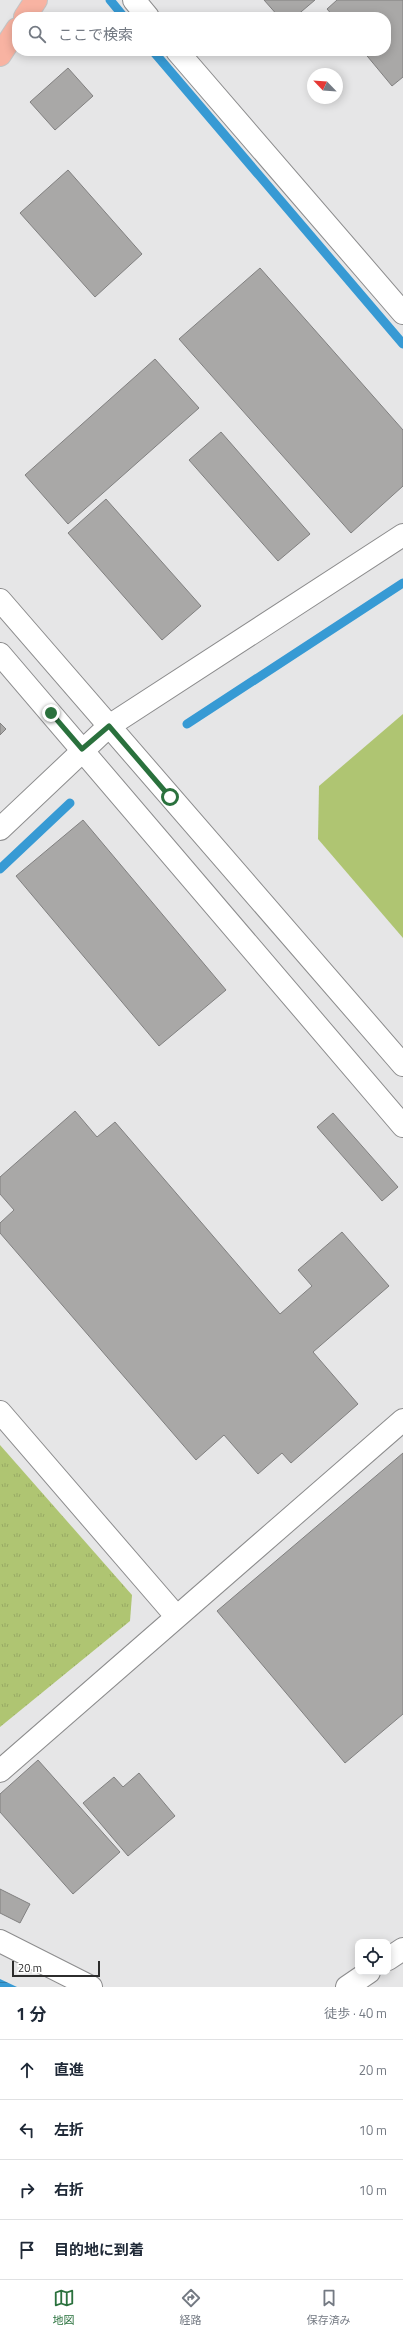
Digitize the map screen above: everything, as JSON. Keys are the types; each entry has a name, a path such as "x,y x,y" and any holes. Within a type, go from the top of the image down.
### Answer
{"highway":[{"path":"28,12 36,0"},
{"path":"0,55 12,37"}],"street":[{"path":"134,0 144,12"},
{"path":"181,56 403,313"},
{"path":"0,829 82,749 109,726 403,535"},
{"path":"0,600 403,1065"},
{"path":"0,654 403,1126"},
{"path":"0,1412 176,1616"},
{"path":"0,1771 176,1616 403,1420"},
{"path":"0,1941 91,1987"},
{"path":"391,1957 403,1949"},
{"path":"347,1987 365,1975"}],"green space":[{"path":"403,714 403,938 318,839 319,786"},
{"path":"0,1445 132,1595 130,1621 0,1727"}],"water":[{"path":"0,1979 17,1987 0,1987"}],"building":[{"path":"264,0 315,0 301,12 275,12"},
{"path":"337,0 403,0 403,77 392,86 367,56 391,56 391,12 330,12 327,9"},
{"path":"68,68 93,96 55,130 30,102"},
{"path":"68,170 142,254 95,297 20,213"},
{"path":"260,268 403,430 403,486 351,533 179,339"},
{"path":"155,359 199,408 68,524 25,475"},
{"path":"221,432 310,534 278,561 189,460"},
{"path":"106,499 201,606 162,640 68,533"},
{"path":"0,723 6,729 0,735"},
{"path":"83,820 226,990 159,1046 16,876"},
{"path":"75,1111 97,1137 115,1122 280,1314 312,1286 298,1270 342,1232 389,1286 313,1352 358,1404 291,1463 282,1453 258,1474 224,1435 196,1460 0,1233 0,1223 14,1210 0,1194 0,1177"},
{"path":"333,1113 398,1187 382,1201 317,1127"},
{"path":"403,1453 403,1714 345,1763 217,1611"},
{"path":"38,1760 120,1852 73,1894 0,1812 0,1794"},
{"path":"139,1773 175,1816 128,1856 83,1803 114,1777 123,1787"},
{"path":"0,1889 30,1904 20,1923 0,1913"}],"waterway":[{"path":"110,0 120,12"},
{"path":"157,56 403,344"},
{"path":"187,724 403,583"},
{"path":"0,869 70,803"}],"route":[{"path":"51,713 82,749 109,726 170,797"}]}
